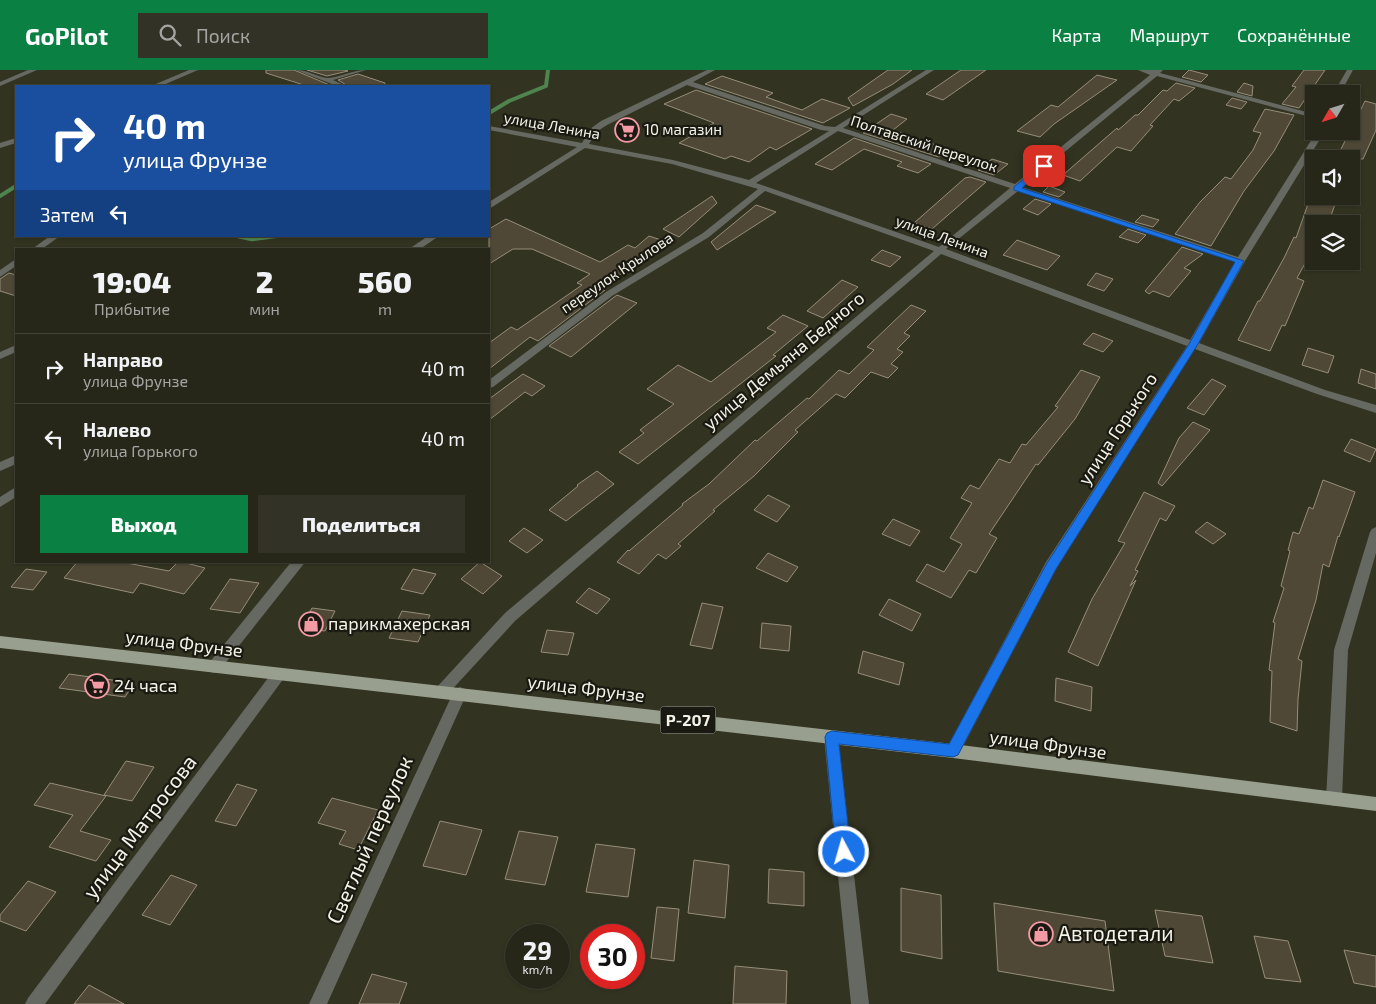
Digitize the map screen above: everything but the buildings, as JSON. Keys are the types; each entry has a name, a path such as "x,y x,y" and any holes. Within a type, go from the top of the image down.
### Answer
{"main road":[{"name":"улица Фрунзе","path":"0,642 953,750 1094,770 1376,804"}],"street":[{"path":"0,84 34,70"},
{"path":"162,85 195,70"},
{"path":"299,70 340,85"},
{"path":"326,80 363,70"},
{"path":"490,205 585,145 593,131 604,123 712,70"},
{"path":"750,183 931,70"},
{"path":"1141,70 1158,72 1305,113"},
{"path":"1341,85 1350,70"},
{"name":"улица Демьяна Бедного","path":"442,691 510,617 940,250 1158,72"},
{"name":"Полтавский переулок","path":"685,82 824,128 838,129 1240,261"},
{"name":"улица Ленина","path":"490,128 673,162 750,183 940,250 1321,392 1376,409"},
{"path":"0,146 15,140"},
{"name":"улица Горького","path":"953,750 1051,566 1193,344 1240,261 1315,140"},
{"name":"переулок Крылова","path":"490,383 609,294 706,235 764,188"},
{"path":"38,248 54,237"},
{"path":"415,248 433,237"},
{"path":"0,274 15,263"},
{"path":"0,356 15,348"},
{"path":"0,467 15,460"},
{"path":"0,502 15,492"},
{"path":"1334,798 1341,650 1376,532"},
{"path":"214,667 298,563"},
{"name":"улица Матросова","path":"34,1004 279,674"},
{"name":"Светлый переулок","path":"318,1004 460,693"},
{"path":"832,737 860,1004"}],"waterway":[{"path":"490,112 509,101 546,86 548,70"},
{"path":"0,196 15,187"},
{"path":"243,237 252,239 267,237"}],"place":[{"name":"10 магазин","path":"627,130"},
{"name":"парикмахерская","path":"311,624"},
{"name":"24 часа","path":"97,686"},
{"name":"Автодетали","path":"1041,934"}],"route":[{"path":"844,852 832,737 953,750 1051,566 1193,344 1240,261 1016,189 1044,166"}]}
